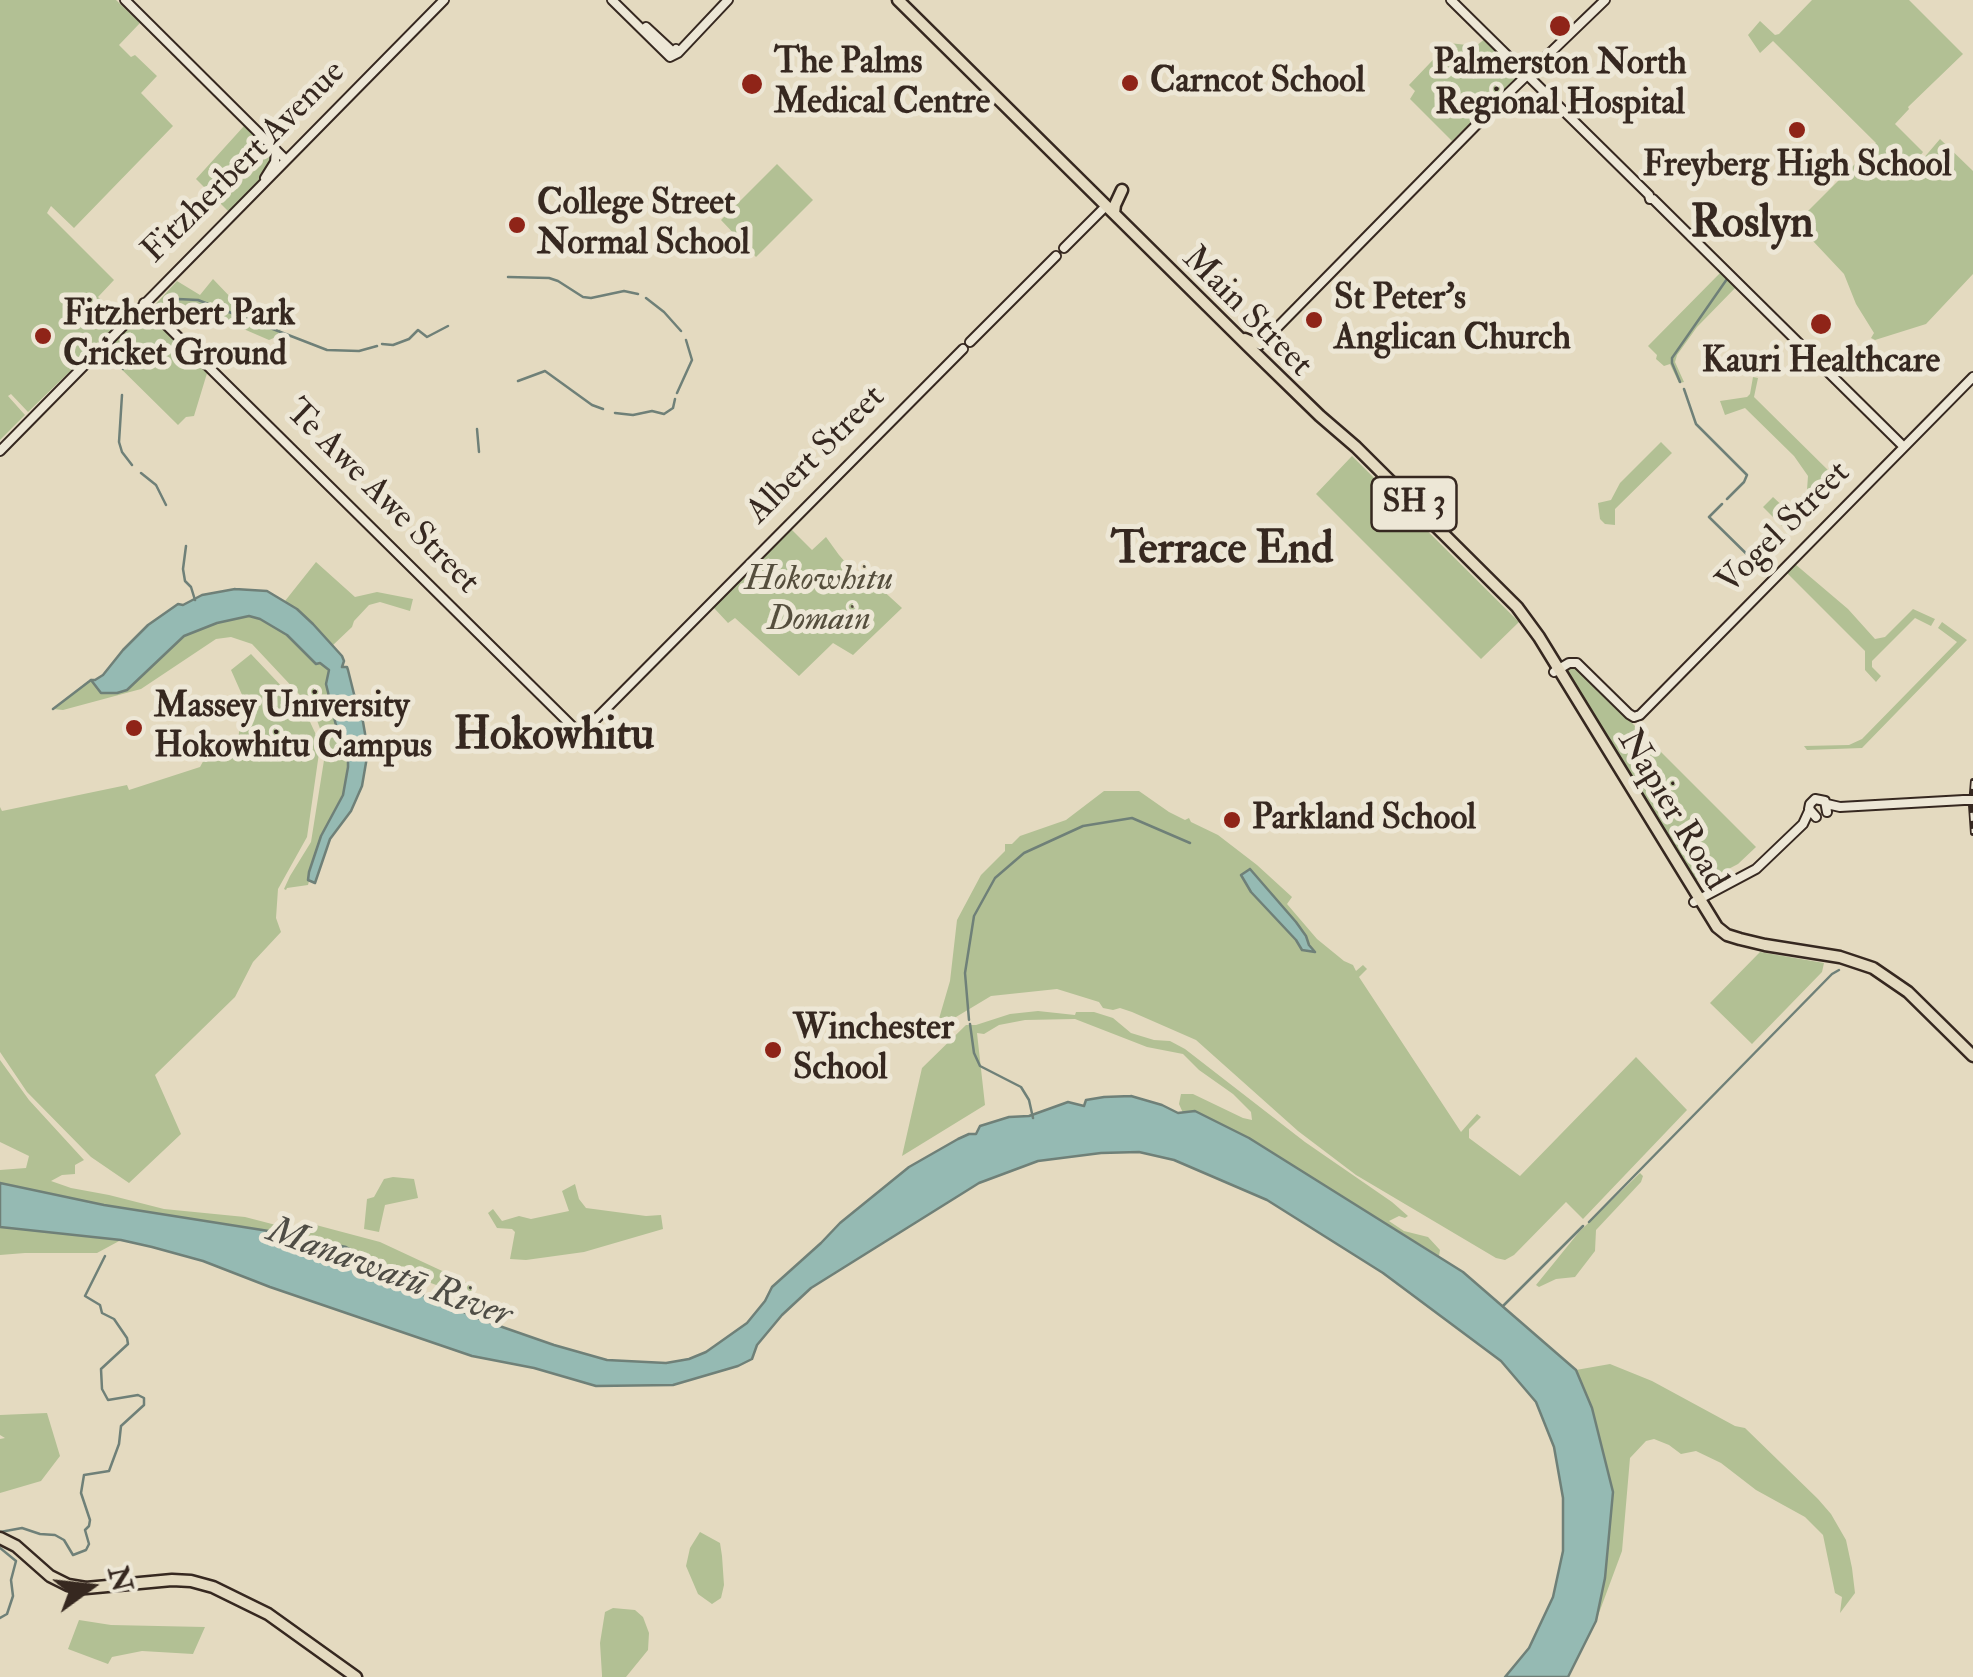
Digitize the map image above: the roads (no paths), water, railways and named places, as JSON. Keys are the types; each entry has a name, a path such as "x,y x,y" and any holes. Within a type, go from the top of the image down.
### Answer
{"highway":[{"name":"Main Street","path":"890,0 1112,203 1252,354"},
{"path":"898,0 1087,187 1112,203"},
{"path":"940,42 964,53"},
{"name":"Main Street","path":"1112,203 1252,354 1356,447 1508,597 1532,626 1556,670"},
{"path":"1236,333 1250,342 1263,341"},
{"name":"Napier Road","path":"1556,670 1696,900 1722,931 1765,945 1851,960 1886,976 1908,992 1973,1056"},
{"path":"1908,992 1943,1019 1953,1019"},
{"path":"0,1538 68,1585 86,1588 172,1580 212,1587 268,1614 356,1677"}],"main road":[{"path":"125,0 286,160"},
{"name":"Fitzherbert Avenue","path":"0,451 444,0"},
{"path":"615,0 674,56 728,0"},
{"path":"1451,0 1904,447"},
{"path":"1252,354 1603,0"},
{"path":"1506,96 1518,75 1516,65"},
{"path":"262,184 275,162 276,150"},
{"name":"Albert Street","path":"581,731 1056,256 1064,256 1064,248 1112,203"},
{"name":"Te Awe Awe Street","path":"144,304 581,731"},
{"path":"133,315 150,314 172,330"},
{"name":"Vogel Street","path":"1556,670 1577,663 1634,717 1640,714 1973,377"},
{"path":"1813,814 1810,804 1814,799 1821,799 1827,808"},
{"path":"1827,808 1968,800"},
{"path":"1813,814 1823,816 1827,808"},
{"path":"1696,900 1756,868 1813,814"}],"water":[{"path":"235,589 267,591 313,624 342,656 342,667 347,667 362,716 368,751 362,786 351,811 330,839 315,883 308,880 309,872 321,836 343,795 348,767 326,684 329,670 316,664 287,635 249,616 184,636 127,690 101,693 91,680 103,675 148,625 178,604"},
{"path":"1250,869 1296,922 1315,952 1302,950 1251,892 1241,875"},
{"path":"1131,1096 1178,1113 1195,1111 1249,1138 1463,1272 1576,1370 1592,1408 1613,1492 1605,1578 1596,1621 1568,1677 1505,1677 1529,1648 1553,1597 1563,1551 1563,1498 1554,1447 1536,1402 1501,1361 1383,1273 1267,1200 1174,1160 1139,1152 1101,1153 1038,1161 979,1183 811,1288 757,1345 752,1359 673,1385 596,1386 472,1356 203,1261 152,1247 0,1227 0,1183 104,1205 275,1232 346,1247 362,1256 361,1269 554,1345 607,1360 666,1363 706,1352 747,1323 772,1287 840,1223 909,1167 958,1139 976,1134 980,1126 1009,1117 1029,1116 1068,1102 1084,1106 1086,1100"}],"waterway":[{"path":"508,277 549,278 583,297 624,291 638,294"},
{"path":"1680,382 1672,358 1727,279"},
{"path":"646,298 681,331"},
{"path":"157,310 178,299 198,300 327,350 359,351 377,346"},
{"path":"382,344 409,339 418,330 427,337 448,326"},
{"path":"677,393 692,360 686,340"},
{"path":"123,369 126,345"},
{"path":"518,381 545,371 603,409"},
{"path":"1684,389 1696,424 1747,475 1727,499"},
{"path":"122,395 119,442 132,465"},
{"path":"615,413 664,414 673,408 675,399"},
{"path":"477,429 479,452"},
{"path":"141,473 156,485 166,505"},
{"path":"1722,504 1709,517 1770,577"},
{"path":"186,546 183,569 195,600"},
{"path":"53,709 91,680"},
{"path":"969,1020 965,973 974,916 995,878 1024,853 1083,826 1132,818 1190,843"},
{"path":"1589,1222 1839,970"},
{"path":"970,1024 980,1066 1021,1087 1033,1118"},
{"path":"1503,1306 1583,1226"},
{"path":"0,1532 22,1528 55,1535 64,1540 73,1555 86,1550 89,1544 85,1530 90,1520 81,1493 84,1475 109,1471 121,1426 144,1405 144,1398 138,1395 108,1400 102,1389 101,1369 128,1344 114,1319 85,1296 105,1256"},
{"path":"0,1548 16,1561 11,1580 13,1596 7,1614 0,1618"}],"railway":[{"path":"1973,781 1973,833"}],"place":[{"name":"Palmerston North Regional Hospital","path":"1560,26"},
{"name":"Carncot School","path":"1130,83"},
{"name":"The Palms Medical Centre","path":"752,84"},
{"name":"Freyberg High School","path":"1797,130"},
{"name":"College Street Normal School","path":"517,225"},
{"name":"St Peter's Anglican Church","path":"1314,320"},
{"name":"Kauri Healthcare","path":"1821,324"},
{"name":"Fitzherbert Park Cricket Ground","path":"43,336"},
{"name":"Massey University Hokowhitu Campus","path":"134,728"},
{"name":"Parkland School","path":"1232,820"},
{"name":"Winchester School","path":"773,1050"}],"district":[{"name":"Roslyn","path":"1752,226"},
{"name":"Terrace End","path":"1222,552"},
{"name":"Hokowhitu","path":"554,738"}],"park label":[{"name":"Hokowhitu Domain","path":"819,601"}],"water label":[{"name":"Manawatū River","path":"389,1275"}]}
